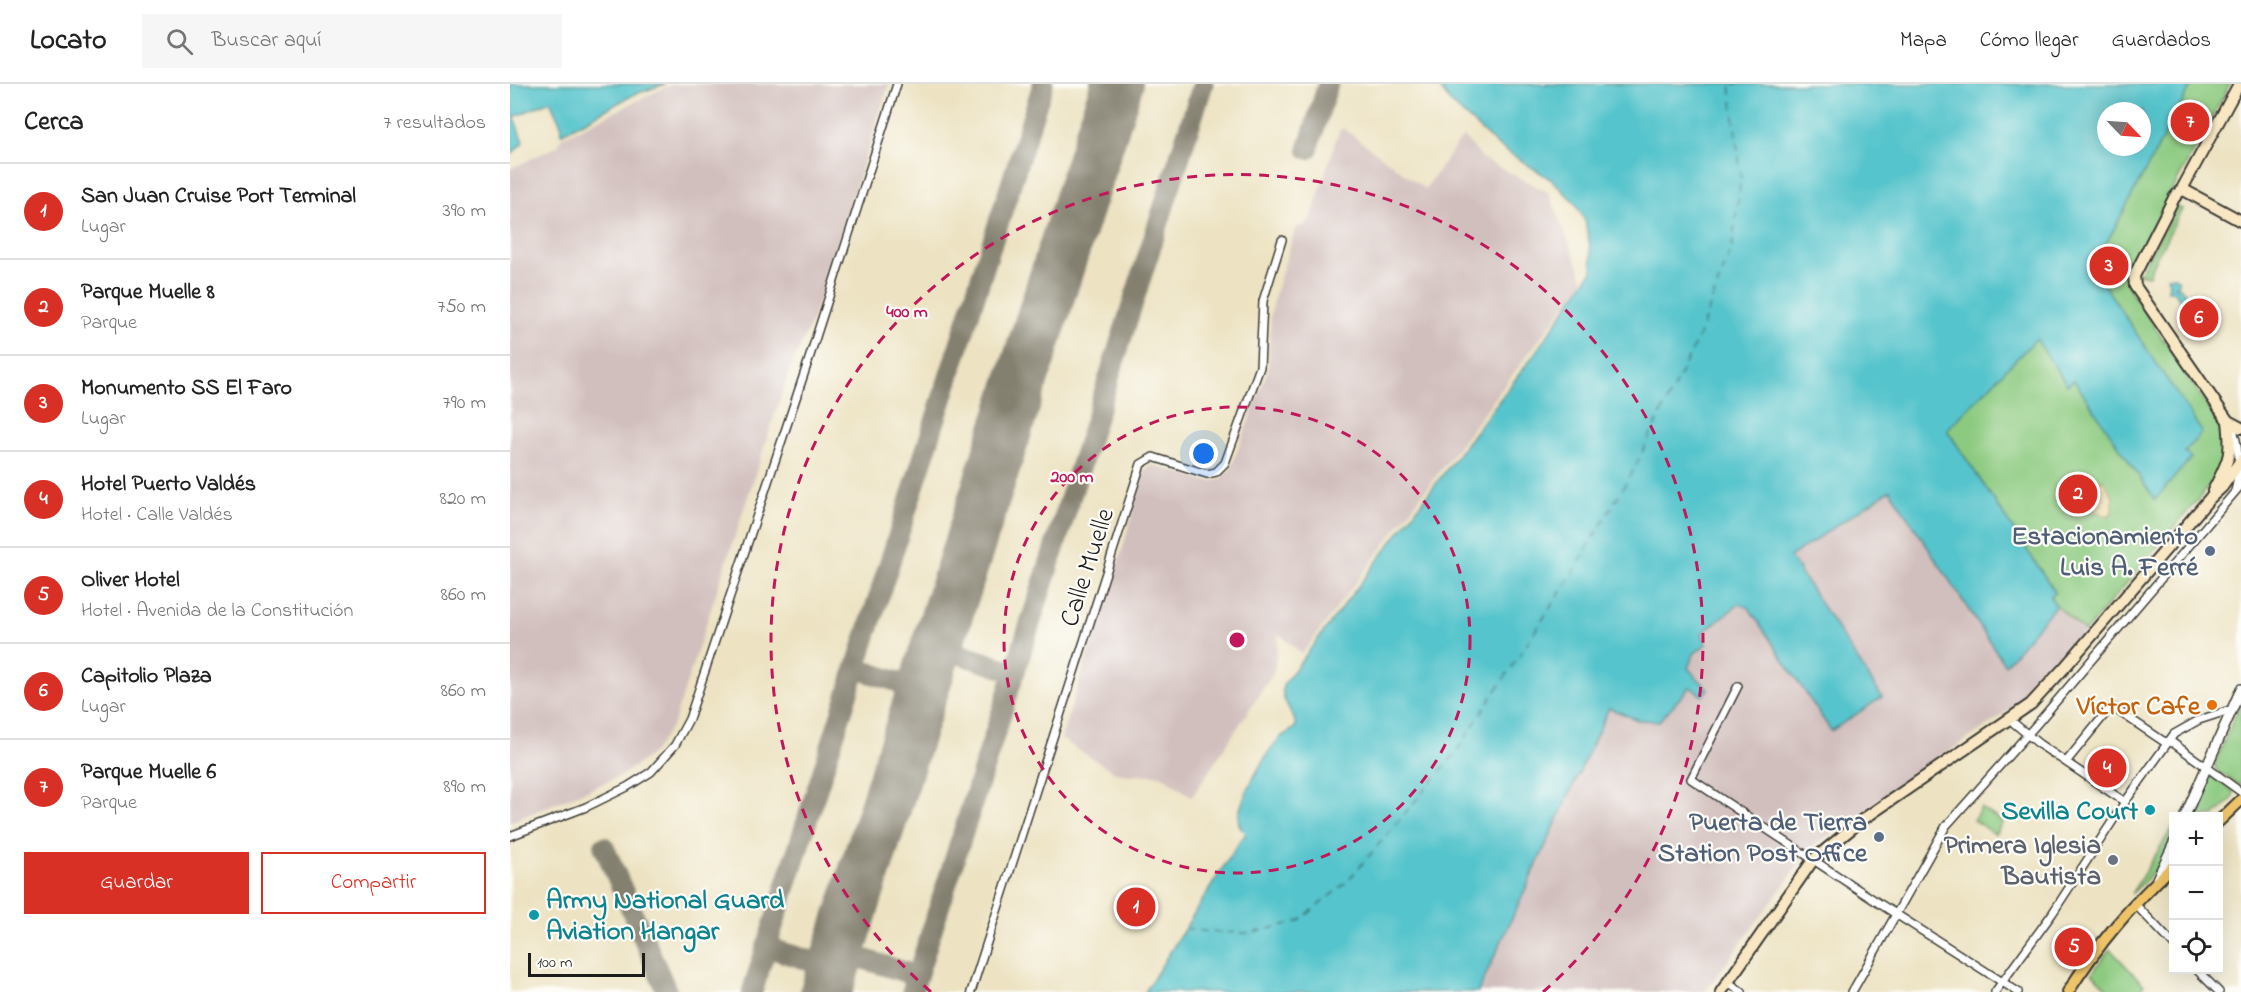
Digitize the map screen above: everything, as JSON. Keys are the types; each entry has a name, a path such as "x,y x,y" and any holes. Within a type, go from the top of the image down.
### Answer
{"main road":[{"path":"2239,84 2139,262 2134,273 2134,281 2135,286 2228,421 2241,428"},
{"path":"2182,189 2241,221"},
{"path":"2210,498 2228,462 2230,443 2228,421"},
{"path":"1720,992 1814,860 1862,820 2031,704 2222,487 2239,463"},
{"path":"2223,817 2241,800"},
{"path":"2068,992 2094,952 2133,903 2173,866"}],"street":[{"path":"510,837 586,807 627,787 651,772 675,746 689,720 805,374 897,84"},
{"name":"Calle Muelle","path":"970,992 1141,464 1153,457 1207,474 1216,472 1225,463 1260,367 1263,301 1282,240"},
{"path":"2228,421 2235,433 2239,463 2237,494"},
{"path":"1852,992 1946,826 2237,494 2241,485"},
{"path":"1738,686 1691,779 2018,992"},
{"path":"2187,812 2241,689"},
{"path":"2066,762 2110,708 2114,708 2173,743 2241,792"},
{"path":"1995,992 2052,914 2125,802 2168,742 2180,729 2233,709"},
{"path":"2009,719 2027,735 2125,802"},
{"path":"2156,882 2169,854"},
{"path":"2133,903 2169,940"},
{"path":"2203,974 2219,992"},
{"path":"1728,982 1742,992"}],"shaded area":[{"path":"672,84 889,84 812,321 789,371 674,722 654,752 621,776 510,822 510,169 558,146 561,138"},
{"path":"1343,128 1425,189 1463,136 1483,159 1549,193 1584,280 1302,654 1279,634 1274,672 1192,797 1161,775 1116,773 1061,739 1123,547 1144,471 1153,465 1204,481 1219,480 1230,470 1268,370 1271,313 1292,240 1296,228 1303,226 1311,218 1339,131"},
{"path":"1890,489 2005,665 2056,605 2085,632 2022,702 1811,848 1705,992 1476,992 1609,708 1638,720 1690,686 1702,696 1688,668 1694,654 1706,644 1702,633 1739,604 1749,608 1882,696 1789,557"}],"green space":[{"path":"2192,84 2230,84 2129,270 2128,277 2130,290 2222,428 2225,453 2216,476 2206,490 2085,632 2050,597 2055,592 1947,430 2036,338 2067,384 2074,379 2191,458 2185,452 2113,299 2093,268"},
{"path":"2175,206 2182,209 2149,276 2139,274 2173,215"},
{"path":"2241,701 2241,786 2217,771 2214,765"},
{"path":"2211,776 2232,790 2234,793 2232,799 2218,812 2190,812 2207,777"},
{"path":"1981,808 2003,822 1995,834 1973,820"},
{"path":"2169,833 2169,846 2165,855 2153,873 2131,894"},
{"path":"2110,949 2144,985 2137,992 2110,992 2092,973"}],"sand":[{"path":"2103,479 2113,497 2112,513 2107,516 2094,511 2089,504 2094,485"}],"water":[{"path":"510,84 665,84 633,95 561,134 562,127 550,101 514,117 523,142 510,156"},
{"path":"1437,84 2192,84 2093,268 2202,432 2185,452 2191,458 2155,500 2074,380 2067,385 2036,339 1947,430 2055,592 2050,597 2056,605 2005,665 1890,490 1790,557 1882,697 1831,731 1749,608 1739,604 1702,633 1706,644 1694,654 1688,668 1708,689 1702,696 1690,687 1659,721 1638,720 1609,708 1478,992 1145,992 1240,840 1245,836 1239,824 1239,816 1247,792 1261,765 1275,743 1296,726 1283,697 1283,685 1533,356 1592,271 1585,221 1575,203 1552,180 1497,145 1451,103"},
{"path":"2173,276 2179,280 2176,286 2183,290 2192,307 2184,306 2175,292 2168,290 2167,277"}],"pier":[{"path":"1237,826 1245,832 1142,992 1242,835"}],"ferry route":[{"path":"1185,928 1208,932 1253,933 1299,921 1347,882 1454,755 1571,576 1634,469 1698,338 1732,247 1741,177 1730,84"}],"taxiway":[{"path":"752,992 1043,84"},
{"path":"912,992 1203,84"},
{"path":"1308,149 1328,84"},
{"path":"937,647 1015,672"},
{"path":"855,668 923,690"},
{"path":"604,847 667,992"},
{"path":"766,947 834,968"},
{"path":"839,951 917,976"}],"runway":[{"path":"826,992 1117,84"}],"place":[{"name":"Parque Muelle 6","path":"2190,122"},
{"name":"Monumento SS El Faro","path":"2109,266"},
{"name":"Capitolio Plaza","path":"2199,318"},
{"name":"Parque Muelle 8","path":"2078,494"},
{"name":"Estacionamiento Luis A. Ferré","path":"2210,551"},
{"name":"Víctor Cafe","path":"2212,705"},
{"name":"Hotel Puerto Valdés","path":"2107,768"},
{"name":"Sevilla Court","path":"2150,810"},
{"name":"Puerta de Tierra Station Post Office","path":"1879,837"},
{"name":"Primera Iglesia Bautista","path":"2113,860"},
{"name":"San Juan Cruise Port Terminal","path":"1136,907"},
{"name":"Army National Guard Aviation Hangar","path":"534,915"},
{"name":"Oliver Hotel","path":"2074,947"}]}
